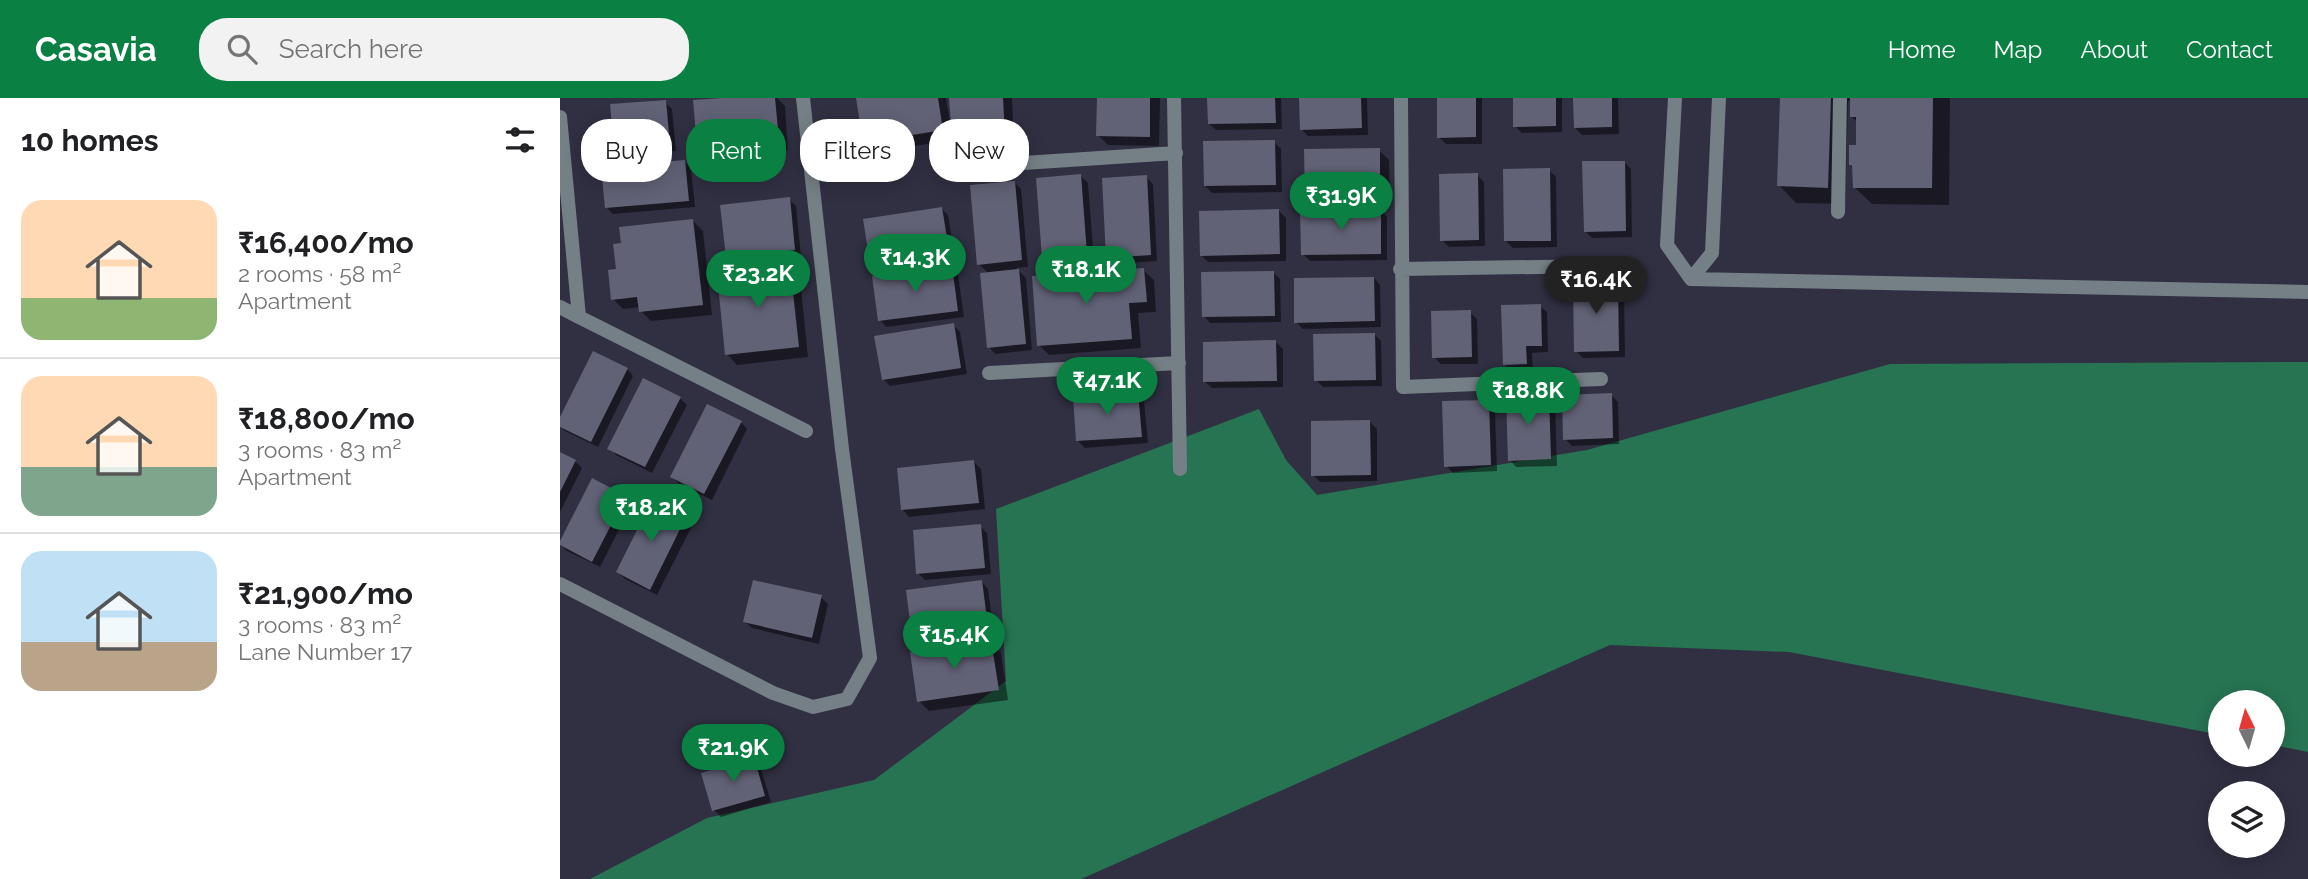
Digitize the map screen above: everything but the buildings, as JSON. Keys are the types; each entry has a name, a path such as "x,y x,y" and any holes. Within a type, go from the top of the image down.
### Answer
{"street":[{"path":"560,584 773,693 813,707 847,699 870,658 842,449 803,98"},
{"path":"1174,98 1180,470"},
{"path":"1401,98 1400,269 1403,387 1601,379"},
{"path":"1675,98 1667,245 1691,279"},
{"path":"1691,279 1712,253 1719,98"},
{"path":"1838,212 1840,98"},
{"path":"560,117 579,317"},
{"path":"1029,163 1176,153"},
{"path":"1400,269 1599,266"},
{"path":"1691,279 2308,292"},
{"path":"560,307 806,431"},
{"path":"989,373 1179,363"}],"green space":[{"path":"2308,362 2308,752 2286,748 2286,690 2208,690 2208,733 1789,652 1610,645 1081,879 590,879 707,818 874,780 1006,681 996,509 1259,409 1286,460 1317,495 1587,450 1890,364"}]}
